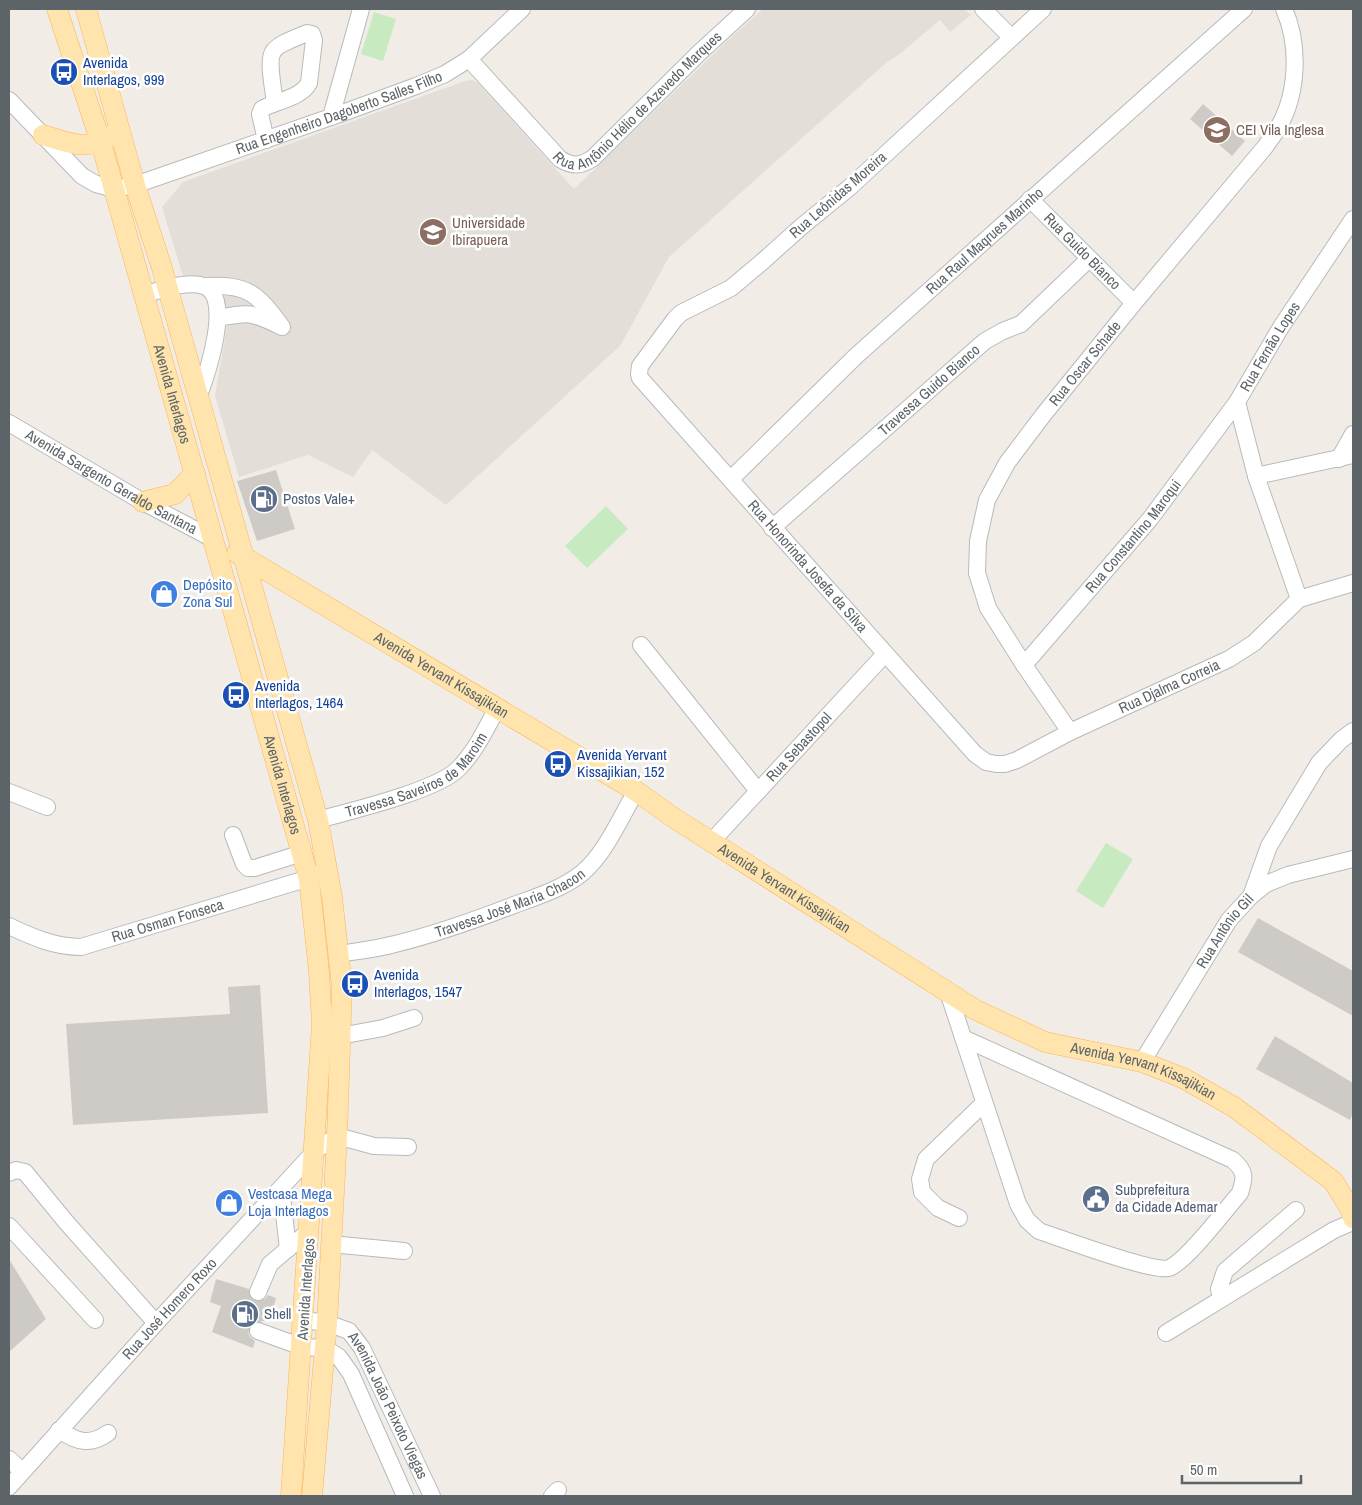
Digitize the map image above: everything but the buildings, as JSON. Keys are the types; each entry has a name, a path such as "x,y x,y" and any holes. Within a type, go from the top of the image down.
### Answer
{"main road":[{"name":"Avenida Interlagos","path":"57,9 101,143 309,879 319,972 322,1024 292,1496"},
{"name":"Avenida Interlagos","path":"86,9 318,820 328,872 342,987 337,1136 327,1323 312,1496"},
{"path":"43,135 90,146 101,143 113,135 117,130 118,122"},
{"path":"143,502 167,498 175,494 195,473"},
{"name":"Avenida Yervant Kissajikian","path":"213,540 636,791 712,842 976,1010 1045,1042 1142,1062 1183,1078 1234,1107 1333,1181 1351,1210 1353,1218"}],"street":[{"path":"331,117 360,9"},
{"name":"Rua Engenheiro Dagoberto Salles Filho","path":"114,189 135,185 266,140 445,74 469,59 522,9"},
{"name":"Rua Antônio Hélio de Azevedo Marques","path":"469,59 560,159 568,164 577,165 593,158 699,53 747,9"},
{"path":"983,9 1011,37"},
{"name":"Rua Leônidas Moreira","path":"640,378 638,374 640,366 675,318 681,313 730,288 762,262 850,187 1042,9"},
{"name":"Rua Raul Maqrues Marinho","path":"731,479 856,356 1244,9"},
{"name":"Rua Oscar Schade","path":"1070,732 988,608 977,573 978,540 987,500 1007,463 1134,303 1265,147 1278,128 1289,104 1294,76 1294,44 1284,9"},
{"path":"9,100 82,176 96,184 114,189"},
{"path":"266,140 260,114 262,109 275,103"},
{"name":"Rua Guido Bianco","path":"1030,199 1134,303"},
{"name":"Rua Fernão Lopes","path":"1299,599 1256,476 1236,402 1281,327 1353,219"},
{"name":"Travessa Guido Bianco","path":"772,528 985,341 1021,324 1089,259"},
{"path":"144,295 167,288 184,286 227,285 240,287 251,292 261,300 282,327 253,314 245,313 218,318"},
{"path":"198,398 207,372 218,318 216,301 213,294 205,286"},
{"name":"Rua Honorinda Josefa da Silva","path":"640,378 975,754"},
{"name":"Rua Constantino Maroqui","path":"1024,665 1150,519 1236,402"},
{"name":"Avenida Sargento Geraldo Santana","path":"9,423 143,502 213,540"},
{"path":"1256,476 1346,457 1353,434"},
{"name":"Rua Djalma Correia","path":"975,754 986,762 996,764 1005,764 1018,760 1070,732 1230,659 1254,642 1299,599 1353,582"},
{"path":"641,645 758,791"},
{"name":"Rua Sebastopol","path":"712,842 885,654"},
{"name":"Travessa Saveiros de Maroim","path":"318,820 399,796 450,776 472,751 485,732 497,708"},
{"path":"1251,896 1269,846 1319,763 1341,740 1353,731"},
{"name":"Travessa José Maria Chacon","path":"339,954 394,944 458,926 538,896 582,874 608,839 636,791"},
{"path":"9,792 47,807"},
{"path":"233,835 244,864 248,868 256,868 302,853"},
{"name":"Rua Antônio Gil","path":"1142,1062 1230,920 1251,896 1266,884 1288,875 1353,860"},
{"name":"Rua Osman Fonseca","path":"9,926 50,943 68,947 81,947 328,872"},
{"path":"948,992 984,1103 1018,1204 1027,1220 1039,1231 1148,1267 1167,1269 1182,1260 1240,1193 1244,1180 1242,1168 1233,1160 963,1038"},
{"path":"340,1036 383,1028 414,1018"},
{"path":"959,1218 938,1208 922,1192 920,1179 926,1159 984,1103"},
{"path":"337,1136 374,1146 408,1147"},
{"name":"Rua José Homero Roxo","path":"9,1487 280,1188 315,1151 337,1136"},
{"path":"9,1173 16,1170 25,1172 66,1222 156,1323"},
{"path":"280,1188 288,1249"},
{"path":"1221,1299 1219,1288 1225,1271 1296,1210"},
{"path":"1166,1333 1334,1230 1353,1222"},
{"path":"9,1226 95,1320"},
{"path":"258,1292 270,1264 310,1230"},
{"path":"331,1244 404,1251"},
{"name":"Avenida João Peixoto Viegas","path":"304,1320 327,1323 349,1331 362,1348 432,1496"},
{"path":"258,1331 302,1348 325,1348"},
{"name":"Avenida João Peixoto Viegas","path":"325,1348 339,1357 351,1374 405,1496"},
{"path":"59,1430 73,1439 90,1442 108,1433"},
{"path":"9,1458 22,1471"}],"shaded area":[{"name":"Universidade Ibirapuera","path":"763,9 964,9 971,15 950,32 940,20 900,54 887,62 669,257 620,346 446,505 372,450 353,477 308,455 239,477 215,396 227,325 212,277 183,276 162,207 183,182 472,80 478,83 574,189 728,40"}],"green space":[{"path":"374,12 396,19 383,61 361,54"},
{"path":"606,506 628,529 587,568 565,546"},
{"path":"1106,843 1133,859 1103,908 1076,891"}],"tunnel":[{"path":"258,1292 251,1317 258,1331"}],"place":[{"name":"Avenida Interlagos, 999","path":"64,72"},
{"name":"CEI Vila Inglesa","path":"1217,130"},
{"name":"Universidade Ibirapuera","path":"433,232"},
{"name":"Postos Vale+","path":"264,499"},
{"name":"Depósito Zona Sul","path":"164,594"},
{"name":"Avenida Interlagos, 1464","path":"236,695"},
{"name":"Avenida Yervant Kissajikian, 152","path":"558,764"},
{"name":"Avenida Interlagos, 1547","path":"355,984"},
{"name":"Subprefeitura da Cidade Ademar","path":"1096,1199"},
{"name":"Vestcasa Mega Loja Interlagos","path":"229,1203"},
{"name":"Shell","path":"245,1314"}]}
